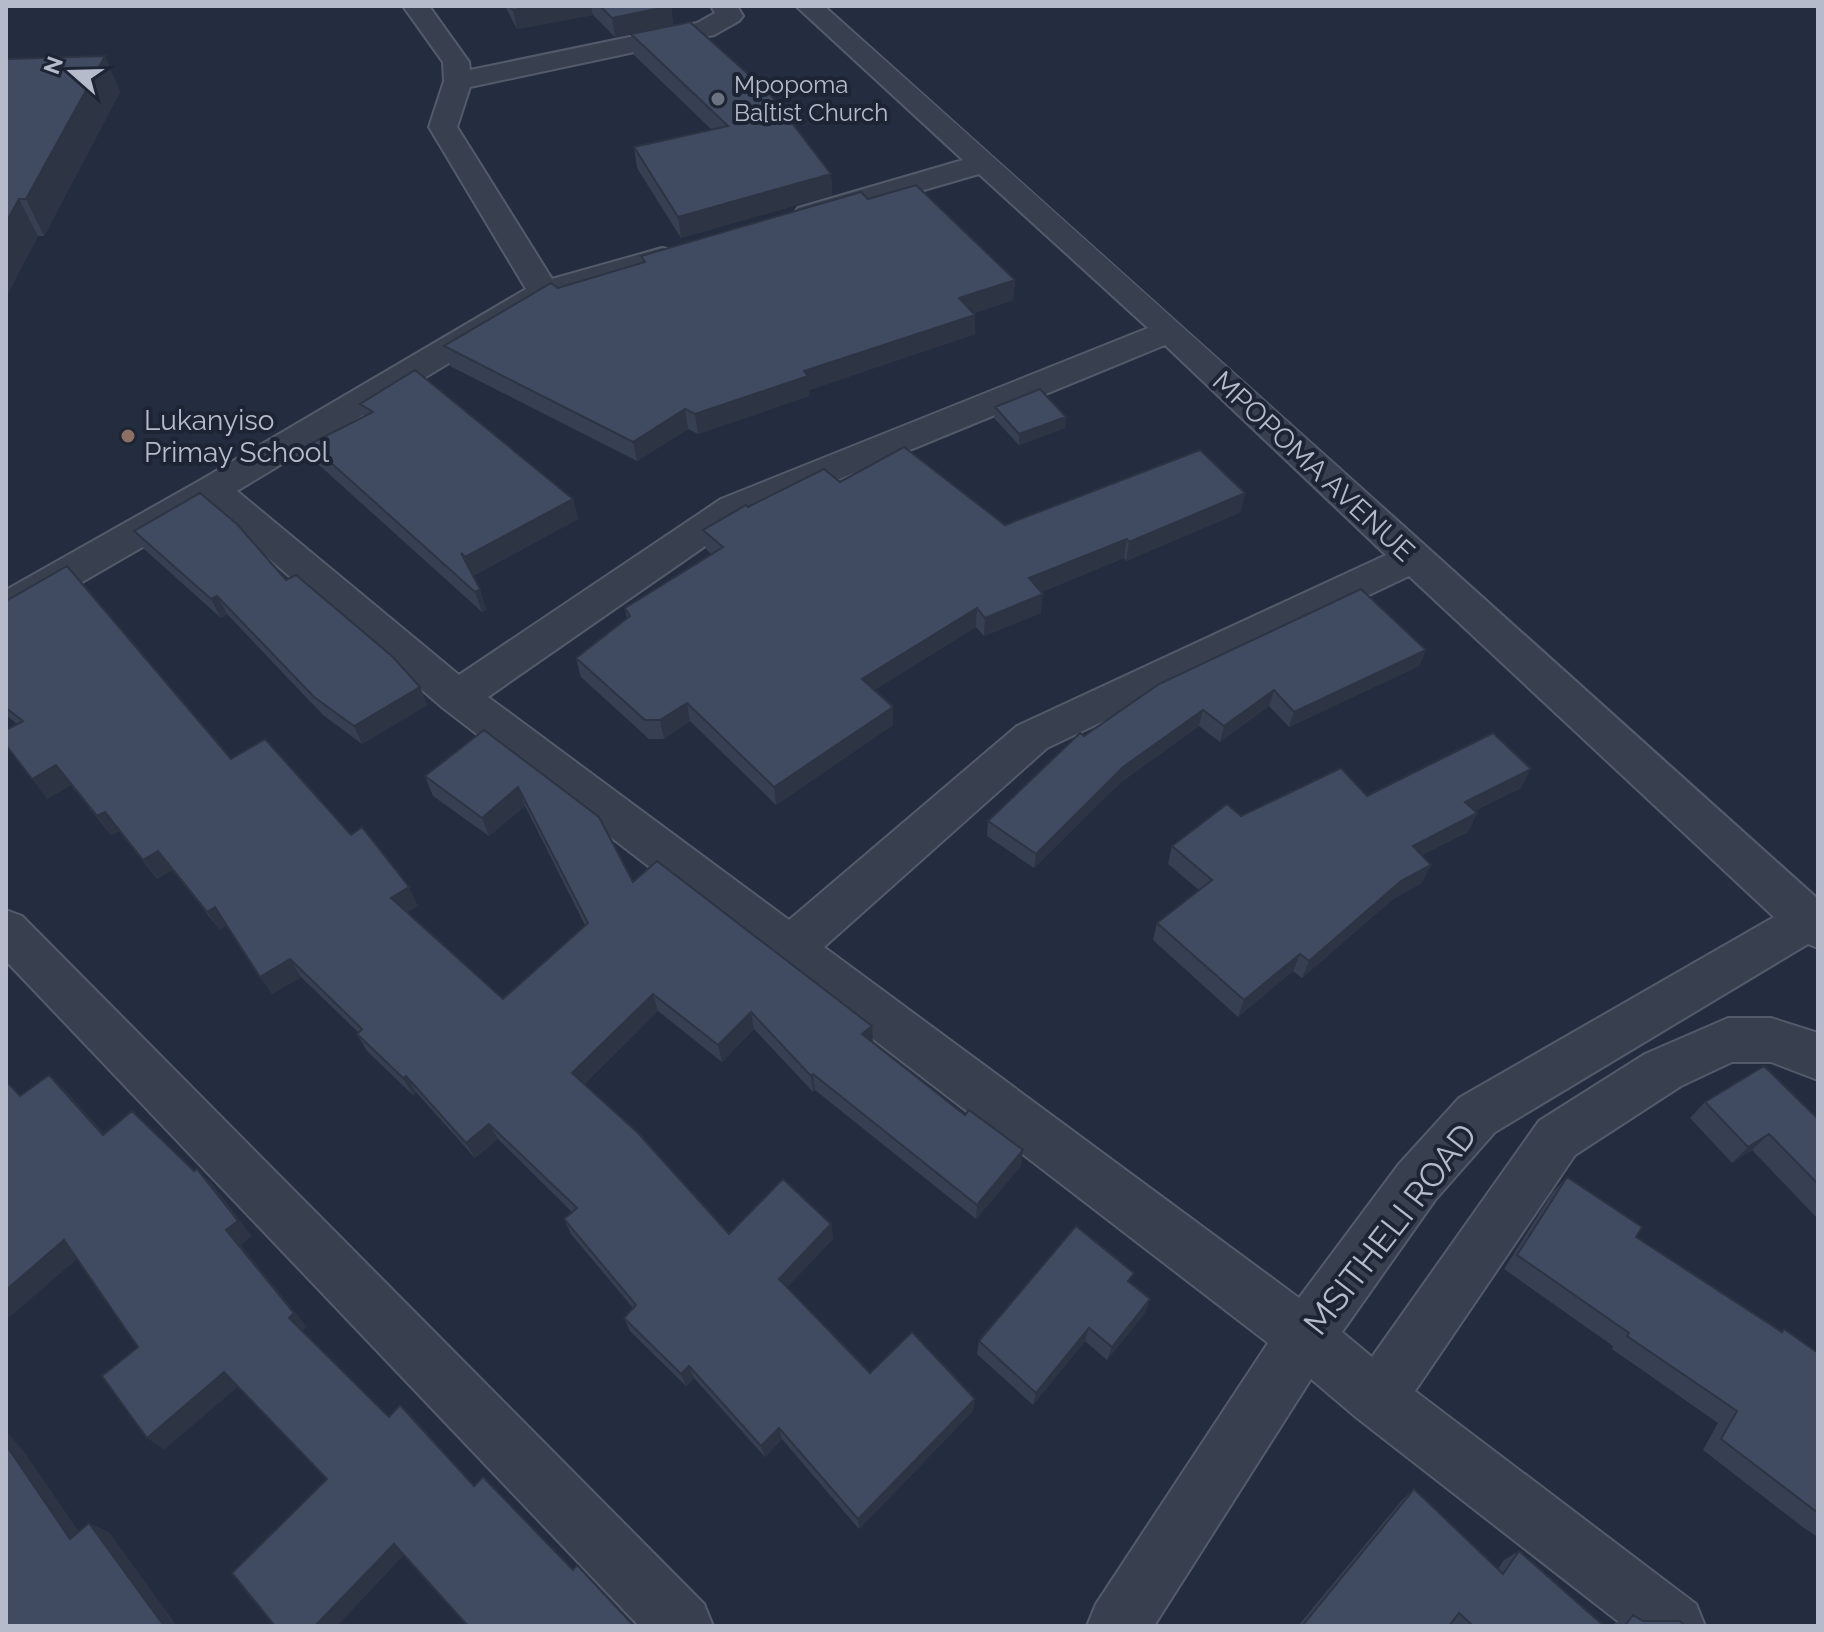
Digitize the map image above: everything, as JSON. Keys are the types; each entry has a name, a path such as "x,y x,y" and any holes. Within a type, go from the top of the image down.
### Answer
{"street":[{"path":"416,6 456,62 458,81 442,121 443,127 544,292"},
{"path":"458,81 705,29 730,16 724,6"},
{"name":"MPOPOMA AVENUE","path":"809,6 1170,331 1814,924"},
{"path":"786,221 983,164"},
{"path":"6,608 212,490 544,292 695,247"},
{"path":"458,697 734,508 1170,331"},
{"path":"212,490 458,697 1305,1337 1377,1398 1674,1626"},
{"path":"790,948 1032,737 1413,558"},
{"name":"MSITHELI ROAD","path":"1118,1626 1305,1337 1417,1182 1477,1115 1814,924"},
{"path":"6,930 682,1626"},
{"path":"1377,1398 1557,1138 1663,1070 1728,1040 1771,1040 1818,1058"}],"building":[{"path":"510,6 536,6 513,10"},
{"path":"600,6 671,6 612,18"},
{"path":"690,22 769,93 831,174 678,217 634,147 728,126 631,34"},
{"path":"105,56 26,199 19,199 6,223 6,59"},
{"path":"916,185 1015,280 959,298 975,315 804,371 808,376 695,414 685,409 633,442 444,346 551,283 558,288 645,262 641,256 861,192 868,199"},
{"path":"415,370 573,499 465,557 461,553 480,589 475,592 310,444 373,412 360,404"},
{"path":"1040,389 1066,417 1019,434 995,407"},
{"path":"904,447 1005,525 1200,450 1245,493 1129,542 1127,539 1029,578 1043,594 985,618 977,608 862,679 893,707 774,787 687,703 660,720 645,720 576,658 630,616 625,608 723,547 703,530 746,505 748,507 824,469 840,482"},
{"path":"200,493 237,524 286,580 296,575 393,657 420,687 354,726 314,697 217,596 211,599 134,531"},
{"path":"67,566 231,759 265,739 351,835 362,827 409,887 391,898 503,999 588,923 518,787 482,818 425,776 484,730 599,817 633,882 657,861 872,1026 862,1034 965,1115 969,1110 1023,1150 977,1205 813,1074 811,1076 751,1012 718,1045 653,994 572,1073 638,1133 729,1234 783,1179 831,1224 779,1279 870,1373 912,1332 975,1399 858,1519 779,1428 761,1446 689,1366 681,1374 624,1318 636,1305 564,1219 577,1208 489,1124 466,1143 406,1076 403,1078 357,1034 362,1029 290,959 260,977 215,907 207,912 158,851 143,860 105,812 97,816 56,765 32,779 6,745 6,730 23,721 6,708 6,601"},
{"path":"1361,589 1426,650 1294,712 1274,690 1224,726 1203,710 1123,767 1036,854 988,821 1080,733 1084,736 1159,684"},
{"path":"1493,733 1531,769 1465,802 1477,813 1413,846 1431,865 1401,881 1309,961 1300,954 1244,1000 1157,923 1212,880 1172,846 1227,804 1241,816 1341,768 1367,796"},
{"path":"1764,1066 1818,1119 1818,1184 1769,1134 1748,1147 1705,1102"},
{"path":"49,1075 103,1135 132,1111 194,1171 197,1169 238,1221 226,1230 294,1313 289,1318 389,1417 400,1405 474,1486 483,1477 573,1570 577,1565 634,1626 468,1626 394,1544 315,1626 275,1626 232,1573 327,1479 224,1372 147,1438 102,1376 138,1347 64,1240 6,1290 6,1081 20,1096"},
{"path":"1567,1177 1642,1227 1636,1237 1818,1353 1818,1513 1721,1439 1737,1411 1627,1336 1629,1333 1517,1255"},
{"path":"1076,1226 1134,1273 1128,1281 1150,1299 1112,1347 1089,1328 1036,1393 979,1341"},
{"path":"6,1445 70,1539 89,1523 164,1626 6,1626"},
{"path":"1414,1489 1503,1574 1519,1551 1604,1626 1473,1626 1459,1613 1449,1626 1302,1626"},
{"path":"1633,1615 1643,1621 1680,1621 1685,1626 1625,1626"}],"place":[{"name":"Mpopoma Ba[tist Church","path":"718,99"},
{"name":"Lukanyiso Primay School","path":"128,436"}]}
